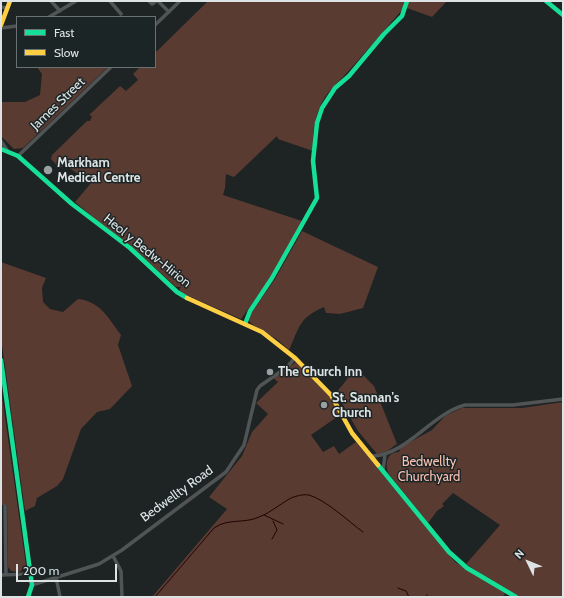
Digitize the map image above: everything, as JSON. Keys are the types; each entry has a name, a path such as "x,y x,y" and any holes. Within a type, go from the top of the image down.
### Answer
{"street":[{"path":"10,1 1,26 16,26"},
{"path":"51,1 60,11"},
{"path":"51,16 76,1"},
{"path":"110,1 121,14"},
{"path":"149,1 152,4 157,1 169,12"},
{"path":"156,24 180,1"},
{"path":"245,324 250,311 272,278 317,198 313,160 316,123 322,108 335,88 349,76 384,34 402,16 406,1"},
{"path":"546,1 563,15"},
{"path":"1,7 7,8"},
{"name":"James Street","path":"18,156 110,68"},
{"path":"1,141 4,149"},
{"name":"Heol y Bedw-Hirion","path":"4,149 18,156 72,204 130,248 175,290 194,302 245,324 270,337 295,358 332,395 349,428 431,532 458,561 494,585 516,597"},
{"name":"Bedwellty Road","path":"32,585 56,577 89,569 113,556 160,520 204,491 226,472 244,445 257,390 260,386 287,367 295,358"},
{"path":"1,360 32,585 28,597"},
{"path":"372,456 385,455 415,436 444,413 465,405 513,405 563,399"},
{"path":"383,470 385,455"},
{"path":"5,506 7,526 3,532 6,574"},
{"path":"113,556 121,571 122,597"},
{"path":"1,575 30,574"},
{"path":"56,577 60,597"}],"green space":[{"path":"208,1 404,1 403,9 327,94 319,109 314,125 313,151 278,139 277,136 234,177 226,174 223,195 302,221 271,277 241,319 184,294 179,290 181,287 176,287 130,245 102,225 75,202 91,183 65,165 60,168 51,159 52,155 87,121 90,121 92,116 89,115 120,86 126,91 138,80 133,74 139,68 156,68 156,52"},
{"path":"408,1 447,1 432,17 407,8"},
{"path":"38,68 107,68 23,148 14,149 1,136 1,102 25,102 40,95 42,74"},
{"path":"302,231 378,267 363,308 340,314 326,313 324,307 316,311 301,324 289,350 278,340 249,321 250,315 275,279"},
{"path":"1,262 46,278 42,288 43,302 50,309 63,312 78,299 86,300 98,307 108,317 121,335 118,345 132,386 110,409 97,412 81,429 63,479 57,486 37,498 35,506 25,511 1,338"},
{"path":"296,362 332,399 339,412 337,417 311,435 323,452 334,446 339,454 356,442 455,562 505,593 503,597 152,597 227,509 209,497 242,456 252,432 268,414 256,403 278,382 273,378"},
{"name":"Bedwellty Churchyard","path":"356,368 374,386 397,444 387,451 377,454 358,431 336,393"},
{"path":"1,389 26,565 20,572 11,571 8,567 7,505 1,505"},
{"path":"563,402 563,597 519,597 486,578 466,564 500,525 453,493 442,504 444,506 437,511 428,523 388,473 387,462 389,456 395,452 399,452 401,447 432,430 445,416 462,408 522,408"}],"waterway":[{"path":"155,597 214,528 225,523 259,517 291,498 302,495 309,495 316,498 330,506 363,532"},
{"path":"264,515 283,524"},
{"path":"272,539 277,530 273,521"},
{"path":"398,588 406,591 409,597"}],"traffic: fast":[{"path":"245,324 250,311 272,278 317,198 313,161 317,123 322,108 335,88 349,76 384,34 402,16 407,1"},
{"path":"546,1 563,15"},
{"path":"1,149 18,156 72,204 130,248 177,292 187,298"},
{"path":"1,360 32,585 28,597"},
{"path":"378,465 449,552 467,568 516,597"}],"traffic: slow":[{"path":"1,25 10,1"},
{"path":"187,298 262,332 295,358 331,395 352,433 378,465"}],"place":[{"name":"Markham Medical Centre","path":"48,170"},
{"name":"The Church Inn","path":"270,372"},
{"name":"St. Sannan's Church","path":"324,405"}]}
